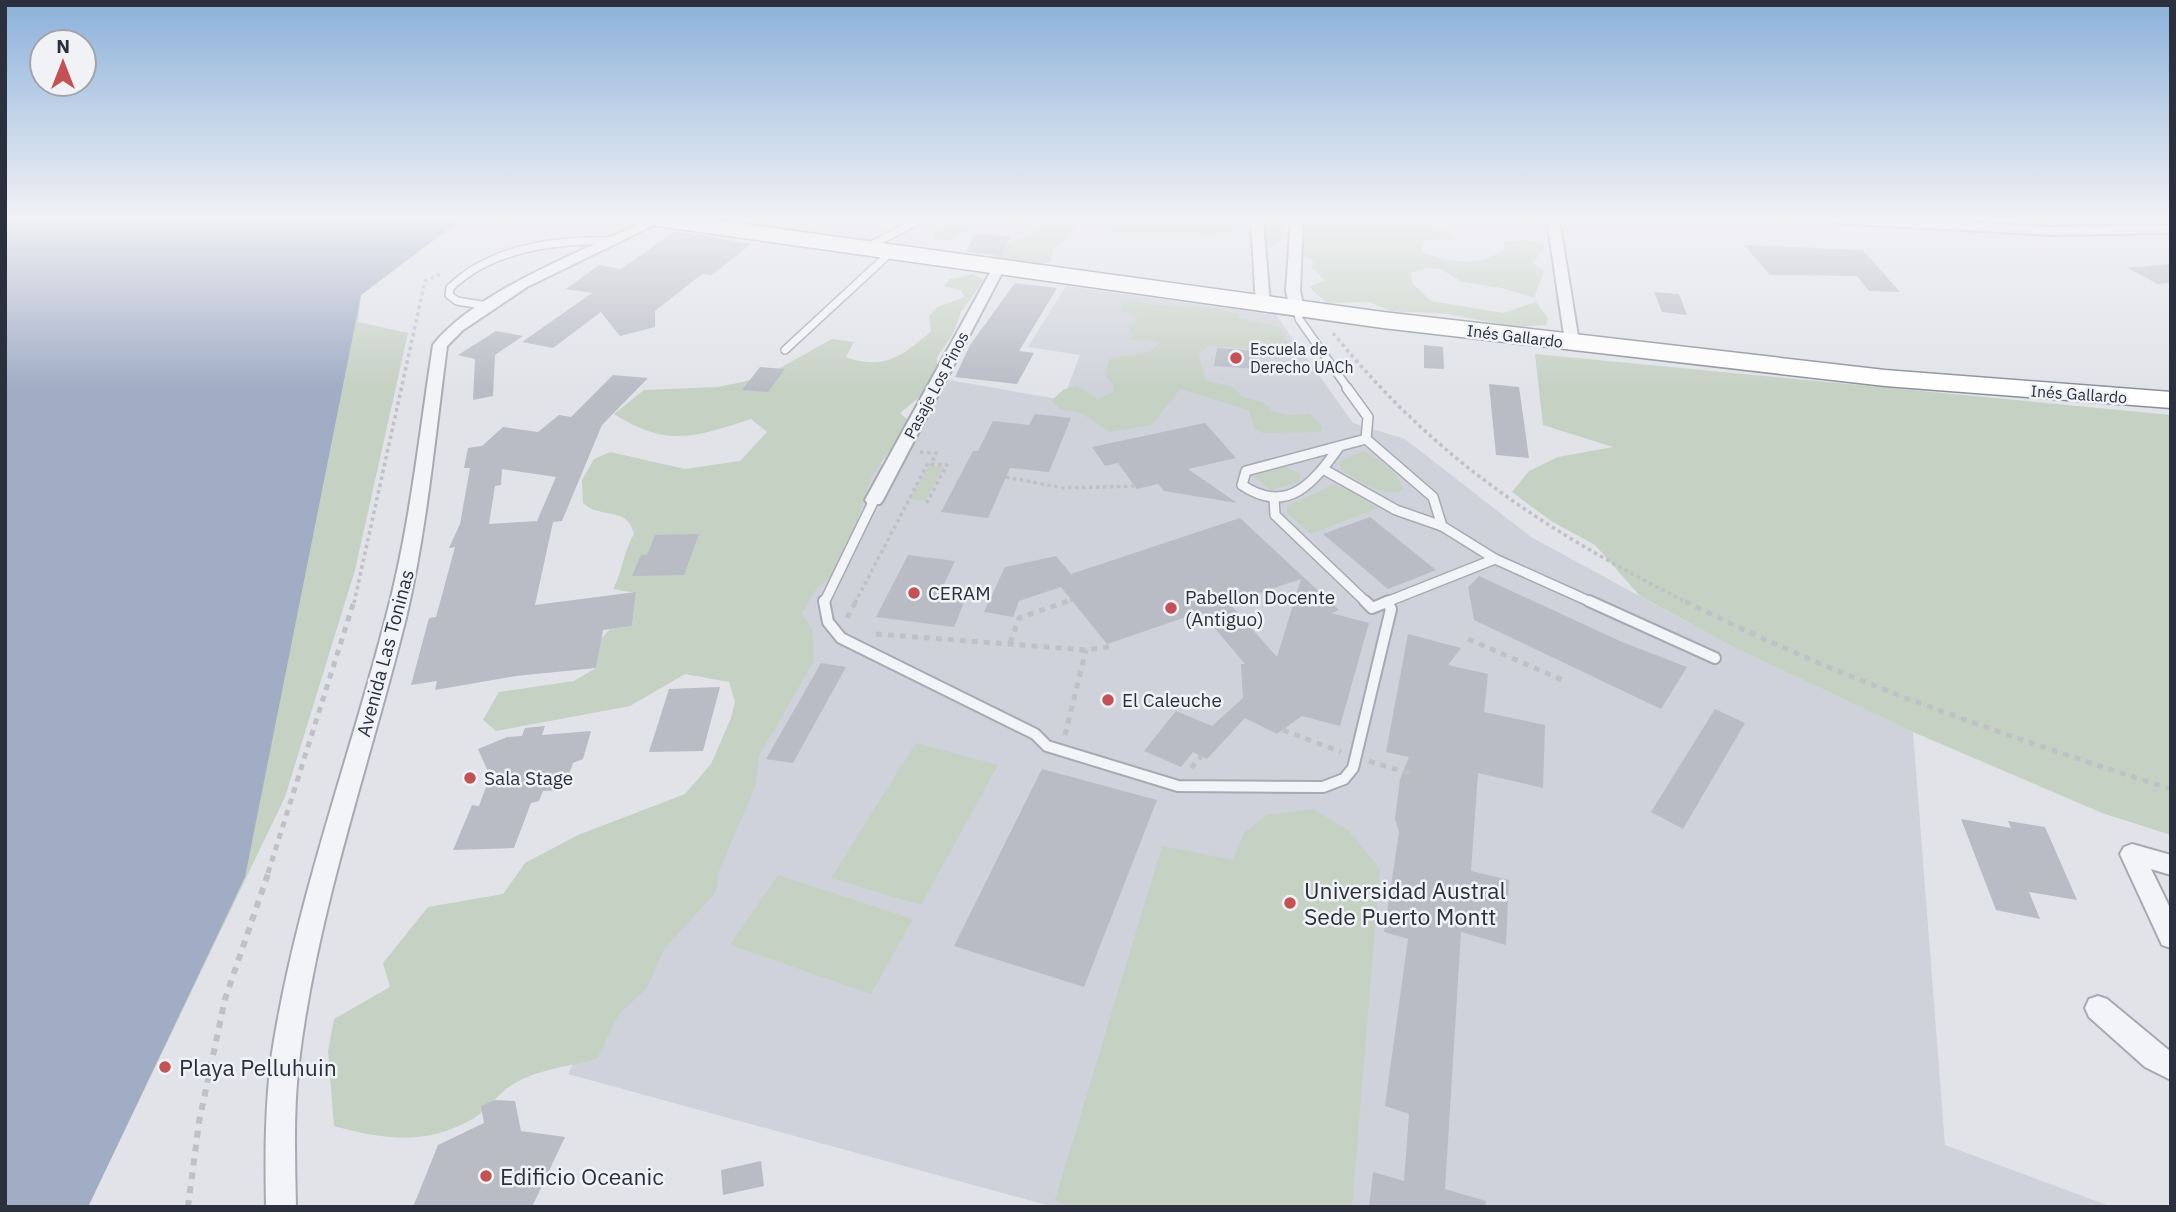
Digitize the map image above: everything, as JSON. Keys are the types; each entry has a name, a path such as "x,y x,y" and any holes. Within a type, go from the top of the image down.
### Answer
{"highway":[{"name":"Inés Gallardo","path":"1046,276 1307,311 1885,378 2171,400"}],"street":[{"name":"Avenida Las Toninas","path":"281,1207 278,1140 296,979 406,576 440,345 447,335 488,306 539,276"},
{"name":"Pasaje Los Pinos","path":"874,500 994,276"},
{"path":"1261,276 1263,305"},
{"path":"1294,276 1293,290 1307,311"},
{"path":"1562,276 1572,342"},
{"path":"2171,865 2132,854 2171,937"},
{"path":"2098,1008 2155,1058 2171,1067"}],"lane":[{"path":"467,276 450,288 449,295 457,301 488,306"},
{"path":"785,350 866,276"},
{"path":"1307,311 1299,319 1368,417 1369,432 1366,439"},
{"path":"1339,447 1312,484 1274,498 1253,495 1242,485 1246,471 1366,439"},
{"path":"1366,439 1433,496 1442,526"},
{"path":"1323,469 1396,510 1442,526 1495,559 1714,658"},
{"path":"1274,498 1275,516 1372,608 1495,559"},
{"path":"874,500 824,601 825,619 830,629 841,638 1035,734 1047,746 1178,786 1300,788 1323,787 1344,779 1353,768 1391,609 1387,602"}],"path":[{"path":"188,1207 199,1122 225,999 292,804 362,576 425,281 436,276"},
{"path":"1307,311 1430,441 1486,485 1553,531 1765,641 1879,690 2043,748 2171,789"},
{"path":"901,450 936,453 931,464"},
{"path":"846,625 845,622 928,463 947,465 925,506"},
{"path":"1006,477 1063,488 1135,486"},
{"path":"1010,643 1019,618 1072,600"},
{"path":"863,633 1086,650 1109,647"},
{"path":"1468,639 1567,682"},
{"path":"1069,739 1065,735 1086,650"}],"shaded area":[{"name":"Universidad Austral Sede Puerto Montt","path":"1066,286 1276,315 1353,423 1405,439 1531,537 1733,647 1913,732 1945,1145 2112,1207 1054,1207 568,1074 872,463 902,466 949,380 1063,400 1080,355 1028,347"}],"green space":[{"path":"387,276 361,295 358,322 408,333 355,570 285,797 88,1207 5,1207 277,355"},
{"path":"976,276 984,280 961,312 953,334 937,357 937,374 928,390 900,413 910,422 872,476 854,529 831,577 816,589 802,613 812,630 814,661 759,756 755,787 719,871 716,892 664,949 647,988 619,1014 597,1059 552,1069 519,1081 505,1090 475,1118 435,1134 386,1137 334,1126 328,1051 334,1019 390,987 383,963 428,907 503,894 525,863 578,835 685,794 711,764 731,718 735,701 729,682 685,674 630,706 496,731 483,720 499,692 574,681 596,668 601,639 610,629 632,626 636,593 613,589 634,534 631,525 620,516 597,511 583,503 582,480 594,459 610,452 685,469 740,461 767,432 751,419 714,431 682,436 666,435 650,432 614,414 644,390 718,387 762,378 832,339 854,342 846,357 871,362 892,359 911,348 931,331 929,316 937,307 965,297 961,291 944,286 950,279"},
{"path":"1320,276 1411,276 1412,283 1431,301 1503,313 1536,302 1548,318 1546,325 1514,327 1448,314 1390,311 1369,302 1327,303 1309,287 1325,280"},
{"path":"1451,276 1542,276 1534,298 1502,288 1462,282"},
{"path":"1129,300 1163,306 1217,308 1239,314 1239,318 1279,327 1295,355 1277,359 1272,350 1208,346 1199,354 1205,380 1232,387 1243,397 1264,403 1274,412 1287,415 1310,414 1323,427 1320,432 1263,433 1254,429 1249,410 1180,389 1152,425 1110,432 1081,413 1060,409 1051,401 1063,390 1076,386 1098,399 1114,391 1113,384 1106,376 1109,359 1149,352 1158,345 1155,341 1129,339 1133,335 1129,327 1138,316 1118,310 1122,308 1120,302"},
{"path":"1535,354 2171,415 2171,835 2102,813 1913,732 1733,647 1640,596 1595,545 1551,521 1512,492 1529,471 1558,457 1613,447 1543,425"},
{"path":"1362,451 1387,466 1398,478 1403,490 1380,490 1341,470 1340,462"},
{"path":"930,465 944,467 925,501 910,499"},
{"path":"1286,467 1301,474 1299,482 1270,490 1255,478 1255,475"},
{"path":"1333,485 1346,489 1378,508 1311,534 1287,513 1287,506"},
{"path":"916,743 998,765 921,905 831,878"},
{"path":"1313,809 1348,830 1380,869 1352,1207 1070,1207 1055,1200 1162,846 1233,860 1244,833 1267,815"},
{"path":"778,875 913,919 871,994 730,945"}],"water":[{"path":"5,276 387,276 361,295 245,877 88,1207 5,1207"}],"building":[{"path":"584,276 700,276 655,311 655,327 620,336 601,312 553,348 522,342 592,293 566,289"},
{"path":"1819,276 1886,276 1900,292 1869,291 1857,276"},
{"path":"2142,276 2171,276 2171,283 2158,284"},
{"path":"1015,283 1057,288 1019,351 1034,353 1017,384 955,377 970,345"},
{"path":"1654,292 1679,294 1687,315 1662,312"},
{"path":"496,331 523,336 495,355 493,396 473,400 475,359 458,355"},
{"path":"1424,345 1443,347 1444,369 1424,368"},
{"name":"Escuela de Derecho UACh","path":"1217,348 1258,351 1257,369 1214,366"},
{"path":"760,367 785,369 768,392 742,390"},
{"path":"613,375 648,378 602,425 562,521 553,522 535,605 636,592 632,626 603,630 596,668 516,676 435,690 437,681 411,685 429,618 436,617 455,547 449,548 460,524 470,468 464,468 468,448 482,446 503,427 538,432 559,415 571,417","holes":["502,469 556,477 537,521 489,524 495,486 501,485"]},
{"path":"1489,384 1519,387 1529,458 1496,455"},
{"path":"1035,414 1071,418 1049,472 1010,468 988,518 941,512 973,451 978,451 993,421 1029,425"},
{"path":"1205,423 1236,458 1188,469 1237,503 1164,491 1158,484 1137,489 1118,463 1105,466 1092,447"},
{"path":"1370,517 1436,570 1388,589 1323,534"},
{"path":"1240,518 1339,610 1331,613 1369,623 1340,726 1302,716 1277,734 1245,718 1207,759 1193,752 1181,767 1144,751 1176,711 1212,726 1243,698 1241,664 1245,664 1201,612 1107,644 1061,587 1019,601 1013,617 984,612 1005,567 1056,556 1071,574","holes":["1301,579 1277,657 1229,603"]},
{"path":"699,534 684,575 632,576 641,555 647,555 655,535"},
{"name":"CERAM","path":"908,555 955,561 938,597 965,600 954,627 876,617"},
{"path":"1479,576 1622,642 1687,667 1661,709 1474,620 1468,587"},
{"path":"1408,634 1461,648 1448,665 1488,674 1484,712 1545,725 1543,788 1478,773 1471,871 1509,880 1506,945 1461,932 1445,1189 1486,1201 1485,1207 1369,1207 1373,1172 1404,1181 1409,1114 1385,1106 1408,939 1384,932 1399,832 1395,819 1400,779 1409,757 1386,752"},
{"path":"821,663 846,667 793,763 766,759"},
{"path":"720,687 703,751 649,752 669,689"},
{"path":"1715,709 1745,723 1683,829 1651,812"},
{"path":"545,726 542,735 591,731 583,759 573,763 563,790 543,791 539,801 531,803 514,848 453,850 472,805 479,806 490,776 478,749 507,737 522,736 525,728"},
{"path":"1042,769 1157,800 1084,987 954,946"},
{"path":"1961,819 2011,828 2008,821 2045,827 2077,900 2029,892 2040,919 1996,910"},
{"name":"Edificio Oceanic","path":"495,1100 515,1101 521,1131 565,1137 532,1207 413,1207 438,1145 484,1123 481,1106"},
{"path":"761,1161 764,1186 723,1195 721,1170"}],"place":[{"name":"Escuela de Derecho UACh","path":"1236,358"},
{"name":"CERAM","path":"914,593"},
{"name":"Pabellon Docente (Antiguo)","path":"1171,608"},
{"name":"El Caleuche","path":"1108,700"},
{"name":"Sala Stage","path":"470,778"},
{"name":"Universidad Austral Sede Puerto Montt","path":"1290,903"},
{"name":"Playa Pelluhuin","path":"165,1067"},
{"name":"Edificio Oceanic","path":"486,1176"}]}
